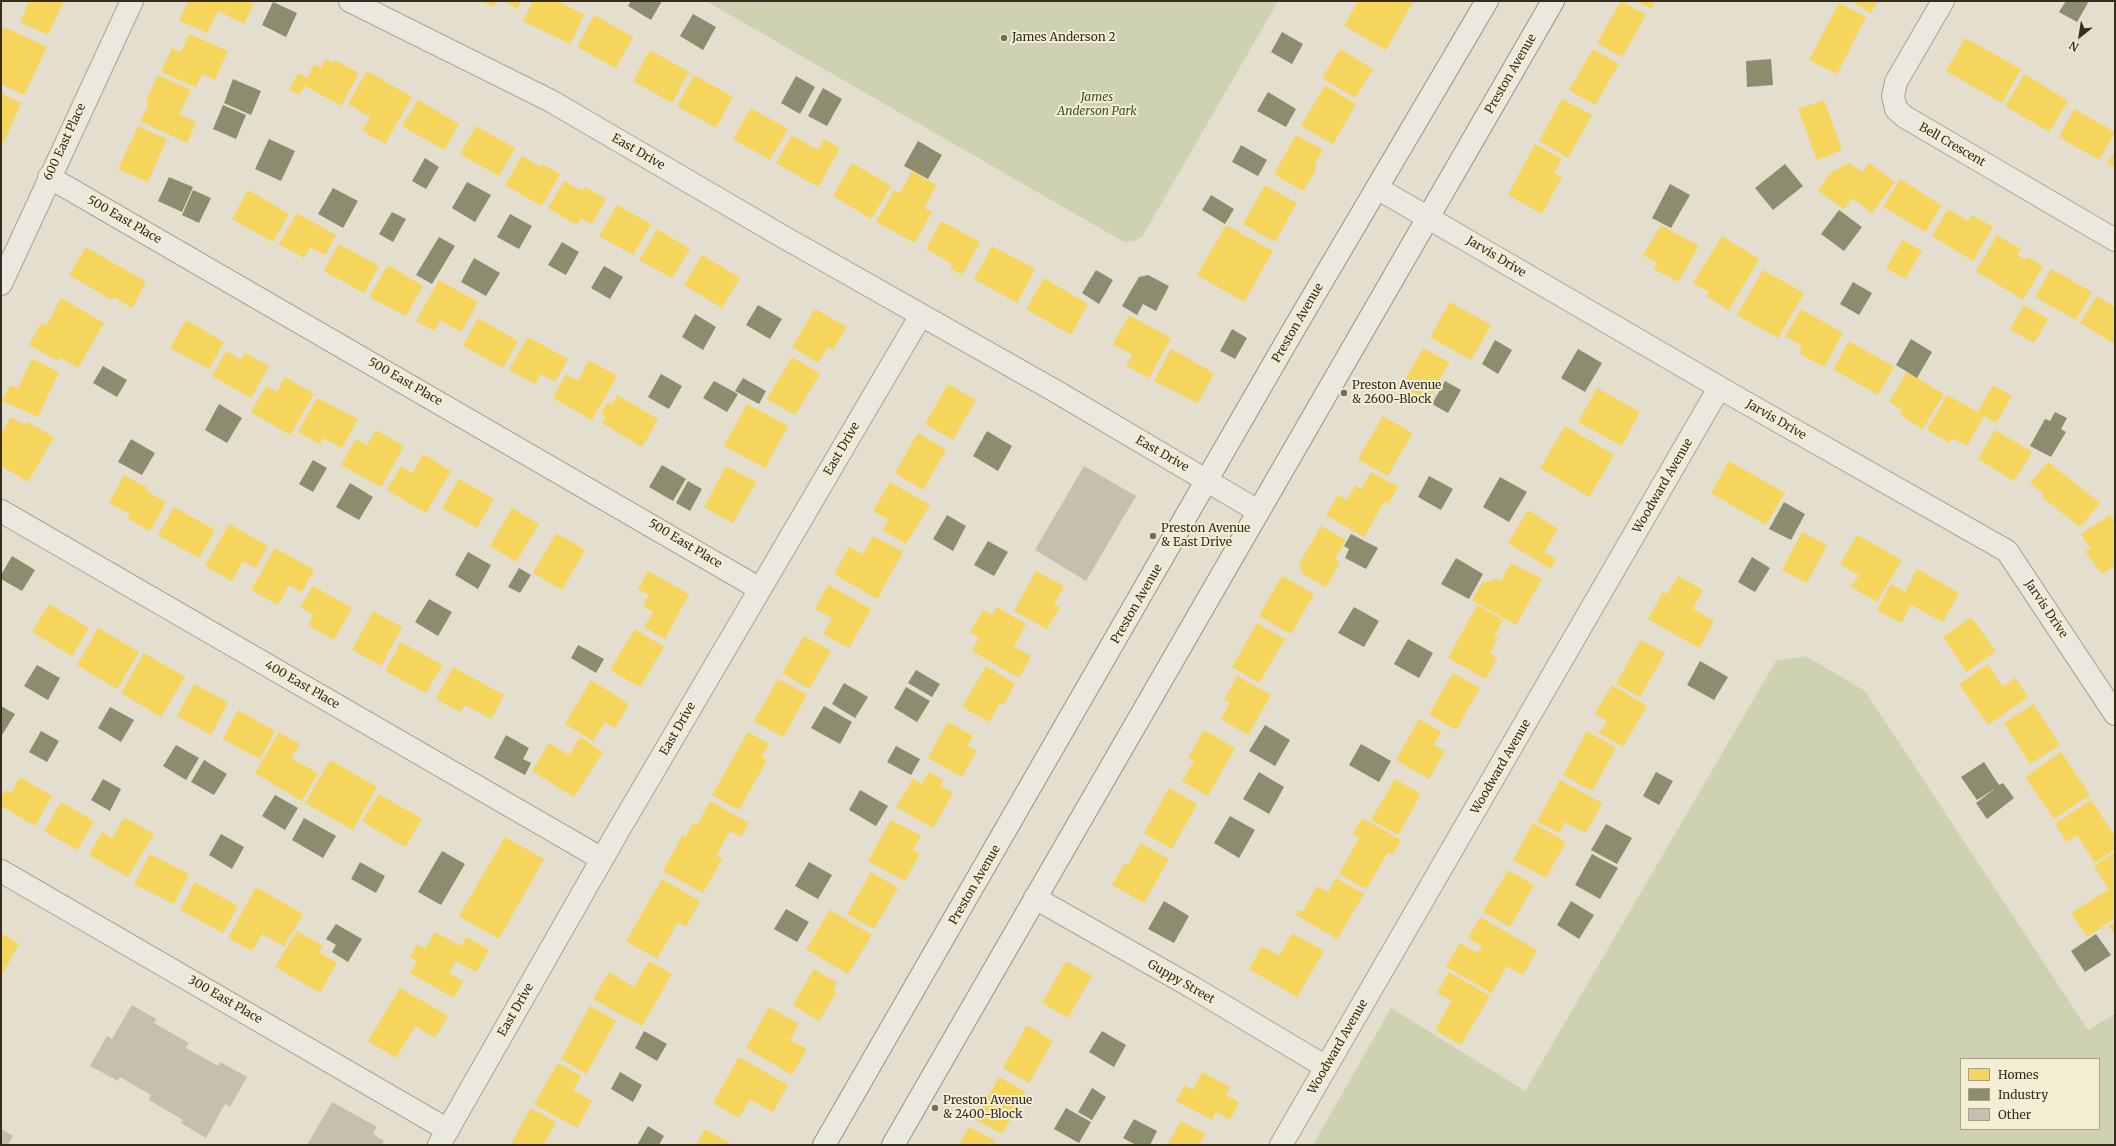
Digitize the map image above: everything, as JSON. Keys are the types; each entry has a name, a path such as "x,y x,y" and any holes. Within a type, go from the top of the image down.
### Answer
{"street":[{"name":"600 East Place","path":"1,284 49,177 132,1"},
{"name":"East Drive","path":"350,1 551,101 1207,480 1258,511"},
{"name":"Preston Avenue","path":"824,1145 1157,570 1207,480 1487,1"},
{"name":"Preston Avenue","path":"893,1145 1553,1"},
{"name":"Bell Crescent","path":"1943,1 1896,82 1893,96 1896,109 1905,117 2115,240"},
{"name":"500 East Place","path":"49,177 760,589"},
{"name":"Jarvis Drive","path":"1377,188 1719,388 2007,550 2115,714"},
{"name":"East Drive","path":"444,1138 602,859 920,315"},
{"name":"Woodward Avenue","path":"1281,1145 1719,388"},
{"name":"400 East Place","path":"1,511 602,859"},
{"name":"300 East Place","path":"1,871 444,1138"},
{"name":"Guppy Street","path":"1035,898 1192,987 1326,1067"}],"green space":[{"name":"James Anderson Park","path":"706,1 1278,1 1142,237 1134,241 1124,242"},
{"path":"1806,656 1865,691 2088,1030 2115,1014 2115,1145 1313,1145 1391,1008 1525,1091 1776,661"}],"building: Homes":[{"path":"29,1 64,1 48,35 20,22"},
{"path":"188,1 248,1 254,4 244,24 218,11 207,33 179,20"},
{"path":"482,1 496,1 493,7"},
{"path":"503,1 521,1 517,9"},
{"path":"533,1 558,1 584,15 570,44 523,21"},
{"path":"1358,1 1413,2 1386,50 1344,26"},
{"path":"1621,1 1646,15 1622,57 1597,43"},
{"path":"1637,1 1655,1 1651,9"},
{"path":"1851,1 1878,1 1871,13"},
{"path":"1839,3 1866,17 1837,74 1809,60"},
{"path":"594,15 633,37 616,68 577,47"},
{"path":"4,27 47,47 24,95 1,84 1,32"},
{"path":"189,34 228,51 215,80 202,74 196,87 161,72 172,48 181,52"},
{"path":"1965,38 2021,69 2002,103 1946,71"},
{"path":"1340,49 1373,69 1355,98 1322,78"},
{"path":"1593,49 1619,64 1595,105 1569,90"},
{"path":"650,50 689,72 672,103 633,81"},
{"path":"326,59 334,63 335,60 359,73 341,106 305,86 299,95 289,90 298,73 307,78 314,64 321,68"},
{"path":"367,71 412,97 385,144 362,131 370,117 348,104"},
{"path":"2025,74 2068,101 2049,132 2005,106"},
{"path":"158,75 191,90 179,114 196,122 187,143 140,121 149,103 146,101"},
{"path":"694,75 733,97 716,128 677,106"},
{"path":"1325,85 1356,104 1333,144 1301,126"},
{"path":"1,93 21,103 1,148"},
{"path":"1562,99 1592,115 1568,158 1539,141"},
{"path":"418,100 459,124 444,150 402,126"},
{"path":"1824,100 1842,150 1817,160 1798,109"},
{"path":"751,108 788,129 770,160 733,139"},
{"path":"2074,109 2115,132 2099,160 2059,137"},
{"path":"138,126 167,139 148,182 118,169"},
{"path":"476,126 515,148 499,176 460,154"},
{"path":"792,135 818,150 824,139 840,148 818,187 776,163"},
{"path":"1296,135 1323,150 1314,166 1317,168 1303,191 1274,174"},
{"path":"1535,144 1562,159 1554,173 1562,177 1542,214 1508,195"},
{"path":"2115,151 2115,168 2107,163"},
{"path":"522,156 540,167 542,164 560,174 542,206 505,185"},
{"path":"852,163 891,186 871,219 833,196"},
{"path":"1849,163 1862,172 1869,163 1895,182 1872,213 1852,198 1844,209 1818,191 1829,174"},
{"path":"912,171 936,185 924,208 932,212 915,243 876,222 894,190 900,193"},
{"path":"1900,179 1941,205 1926,232 1883,207"},
{"path":"564,181 582,191 585,187 606,199 592,224 581,218 577,225 548,208"},
{"path":"1265,185 1297,203 1275,242 1243,224"},
{"path":"248,190 289,214 273,242 232,219"},
{"path":"617,205 651,224 633,255 599,236"},
{"path":"1948,209 1968,221 1972,215 1993,227 1973,261 1932,236"},
{"path":"297,213 336,235 325,255 310,247 304,258 279,244"},
{"path":"941,221 980,242 962,275 950,268 952,264 926,249"},
{"path":"1226,225 1273,251 1244,302 1197,275"},
{"path":"1661,225 1699,246 1678,282 1654,269 1657,263 1643,255"},
{"path":"657,229 690,249 672,278 639,260"},
{"path":"1997,235 2021,249 2017,255 2026,260 2028,257 2043,266 2023,300 1976,271"},
{"path":"1722,236 1759,259 1729,310 1706,296 1709,292 1693,283"},
{"path":"1903,240 1922,251 1905,279 1886,268"},
{"path":"339,244 379,266 364,293 324,271"},
{"path":"992,246 1035,269 1017,303 974,279"},
{"path":"86,247 146,282 132,308 114,297 112,300 69,275"},
{"path":"702,255 740,278 722,308 684,285"},
{"path":"388,265 423,286 406,316 369,297"},
{"path":"2051,269 2092,292 2076,320 2035,297"},
{"path":"1763,270 1804,293 1778,338 1737,315"},
{"path":"1044,278 1088,304 1071,335 1026,309"},
{"path":"439,280 478,302 461,332 440,320 434,331 416,321"},
{"path":"2097,296 2115,307 2115,344 2080,323"},
{"path":"61,298 104,323 78,368 60,357 58,361 29,345 41,323 46,326"},
{"path":"1450,302 1491,325 1471,360 1430,337"},
{"path":"2024,305 2048,319 2034,343 2010,329"},
{"path":"815,309 847,327 833,350 828,347 818,363 792,347"},
{"path":"1801,309 1843,333 1824,367 1799,353 1802,346 1785,336"},
{"path":"1129,315 1171,338 1149,378 1126,366 1133,355 1113,344"},
{"path":"478,318 518,341 503,368 463,346"},
{"path":"186,320 224,342 209,369 170,348"},
{"path":"528,337 568,359 555,382 541,374 535,384 509,370"},
{"path":"1849,341 1894,367 1878,395 1833,369"},
{"path":"1423,348 1449,362 1428,402 1401,387"},
{"path":"1171,349 1214,373 1198,403 1154,381"},
{"path":"226,351 241,360 245,353 269,366 251,398 212,376"},
{"path":"792,357 820,374 795,415 767,399"},
{"path":"32,359 59,372 38,417 2,401 10,385 18,388"},
{"path":"589,360 617,376 592,420 553,398 566,374 578,381"},
{"path":"1907,372 1944,394 1923,429 1900,415 1903,410 1889,402"},
{"path":"285,377 314,394 290,435 251,412 266,386 277,392"},
{"path":"948,384 976,400 953,440 925,424"},
{"path":"1993,385 2012,396 1996,423 1984,416 1967,446 1952,438 1950,443 1927,430 1947,395 1978,412"},
{"path":"1597,388 1640,412 1622,446 1578,422"},
{"path":"617,395 658,419 642,447 602,423 605,417 601,414 607,402 612,405"},
{"path":"317,398 358,419 342,448 323,438 320,444 298,432"},
{"path":"747,404 788,426 765,468 724,446"},
{"path":"1383,416 1412,433 1388,476 1358,459"},
{"path":"11,417 24,425 26,421 54,437 28,482 1,466 3,463 1,462 1,434"},
{"path":"1565,426 1614,455 1589,497 1540,468"},
{"path":"376,430 404,446 381,487 341,465 356,439 367,445"},
{"path":"1995,430 2032,452 2014,481 1978,459"},
{"path":"918,433 946,450 923,490 895,473"},
{"path":"423,454 451,471 426,513 387,490 401,466 412,473"},
{"path":"1729,461 1785,493 1766,525 1711,493"},
{"path":"2048,462 2100,503 2080,527 2042,497 2044,494 2030,483"},
{"path":"726,466 756,482 733,523 704,507"},
{"path":"1371,472 1398,487 1388,504 1384,502 1364,537 1326,515 1338,495 1347,500 1356,485 1361,489"},
{"path":"124,475 148,488 146,491 166,502 150,531 127,518 130,514 109,503"},
{"path":"459,479 494,499 477,528 442,508"},
{"path":"890,482 930,505 906,544 882,530 889,520 873,511"},
{"path":"174,507 215,530 199,558 158,535"},
{"path":"512,508 539,524 516,562 490,546"},
{"path":"1528,510 1558,529 1544,552 1556,559 1551,569 1508,543"},
{"path":"2110,515 2115,522 2115,566 2102,574 2085,551 2091,549 2081,534"},
{"path":"229,524 268,546 256,568 243,561 232,581 205,566"},
{"path":"1321,526 1346,540 1335,559 1340,562 1326,587 1303,574 1299,564"},
{"path":"1802,532 1827,545 1807,583 1782,570"},
{"path":"556,533 585,550 562,590 533,573"},
{"path":"1857,535 1902,560 1877,602 1851,587 1859,575 1840,564"},
{"path":"873,536 903,552 877,599 834,574 849,547 863,554"},
{"path":"275,548 314,570 302,592 289,585 278,605 251,590"},
{"path":"1511,563 1542,579 1516,625 1472,600 1482,583 1498,579 1501,581"},
{"path":"1917,569 1959,593 1943,622 1911,605 1901,623 1877,610 1891,584 1905,592"},
{"path":"648,571 689,594 665,639 644,627 653,612 643,606 649,595 638,589"},
{"path":"1036,571 1064,586 1054,604 1060,607 1047,629 1014,611"},
{"path":"1282,576 1314,594 1291,634 1259,616"},
{"path":"1678,576 1703,590 1693,609 1714,621 1699,648 1648,619 1663,592 1667,594"},
{"path":"828,585 871,609 849,648 823,634 832,618 815,609"},
{"path":"313,586 352,608 334,640 308,625 314,615 300,607"},
{"path":"49,604 89,628 72,656 32,632"},
{"path":"1477,605 1503,620 1494,636 1498,638 1490,653 1497,658 1486,679 1448,658"},
{"path":"997,607 1026,624 1014,647 1031,656 1019,678 972,651 979,638 970,632 983,610 992,615"},
{"path":"373,611 402,627 381,666 352,650"},
{"path":"1971,617 1996,651 1967,672 1943,637"},
{"path":"1257,623 1285,639 1259,683 1232,667"},
{"path":"98,628 139,652 117,689 77,665"},
{"path":"635,629 664,647 640,687 610,670"},
{"path":"804,636 831,651 809,689 782,673"},
{"path":"1640,640 1665,653 1640,697 1616,684"},
{"path":"401,642 442,665 426,693 385,671"},
{"path":"144,653 185,677 161,717 121,693"},
{"path":"1988,664 2003,687 2015,678 2028,697 1988,725 1959,684"},
{"path":"986,666 1015,684 1004,704 1000,703 989,722 962,707"},
{"path":"453,667 504,695 491,719 465,705 460,712 436,699"},
{"path":"1453,673 1480,688 1456,730 1429,714"},
{"path":"1237,676 1271,695 1248,735 1221,719 1230,703 1224,700"},
{"path":"778,679 807,695 783,737 754,721"},
{"path":"591,680 629,704 615,728 605,722 593,741 565,724"},
{"path":"194,684 228,702 211,735 177,716"},
{"path":"1612,685 1647,706 1623,747 1599,733 1607,721 1595,713"},
{"path":"2033,704 2060,745 2030,764 2004,723"},
{"path":"238,710 275,731 260,759 223,739"},
{"path":"1419,719 1441,732 1434,745 1445,751 1429,779 1396,760"},
{"path":"948,722 973,736 967,746 977,750 962,777 928,758"},
{"path":"1204,730 1235,748 1208,796 1182,781 1194,761 1188,758"},
{"path":"1587,731 1616,748 1592,791 1563,775"},
{"path":"279,732 300,744 291,758 318,773 302,801 255,773"},
{"path":"748,732 769,744 761,757 767,760 739,810 712,795"},
{"path":"580,737 603,752 574,797 532,771 549,743 569,755"},
{"path":"2061,752 2090,795 2054,819 2025,777"},
{"path":"330,760 377,787 353,830 305,803"},
{"path":"929,772 943,780 940,786 953,793 933,828 896,807 913,779 922,784"},
{"path":"20,777 52,796 35,826 1,806 1,798 6,790 11,793"},
{"path":"1395,779 1421,794 1398,835 1371,820"},
{"path":"1560,780 1602,803 1586,833 1565,822 1559,833 1537,821"},
{"path":"1169,788 1197,804 1172,849 1144,833"},
{"path":"379,794 422,819 405,847 362,821"},
{"path":"2091,800 2115,836 2115,849 2095,863 2077,835 2067,842 2055,824"},
{"path":"710,801 749,823 741,837 730,831 716,855 722,859 703,893 663,871 683,834 686,836 693,823 697,825"},
{"path":"61,802 94,821 77,850 44,831"},
{"path":"124,817 154,834 128,877 89,855 102,832 112,838"},
{"path":"1362,818 1401,840 1392,855 1388,852 1366,889 1339,874 1359,838 1353,834"},
{"path":"891,820 921,836 913,850 920,854 905,881 868,861"},
{"path":"1533,823 1566,842 1546,878 1513,860"},
{"path":"505,837 544,859 499,939 459,916"},
{"path":"1141,843 1169,859 1144,903 1112,885 1125,863 1128,865"},
{"path":"2115,852 2115,918 2087,937 2071,913 2109,889 2094,866"},
{"path":"150,854 189,874 174,904 134,884"},
{"path":"1508,870 1534,885 1510,927 1483,912"},
{"path":"871,872 898,888 874,929 847,914"},
{"path":"1336,878 1364,894 1337,939 1296,915 1299,910 1302,912 1317,886 1328,892"},
{"path":"662,879 700,901 686,927 678,922 657,959 626,941"},
{"path":"195,882 238,906 223,933 180,910"},
{"path":"256,887 303,914 284,946 262,934 252,951 228,938"},
{"path":"830,910 872,935 848,974 806,949"},
{"path":"1480,917 1537,950 1523,975 1507,966 1492,993 1446,967 1460,943 1478,953 1482,946 1468,938"},
{"path":"2115,922 2115,936 2109,926"},
{"path":"297,931 323,946 319,952 337,963 320,993 275,967"},
{"path":"435,932 461,946 466,937 489,950 476,972 456,961 449,973 463,981 454,998 410,973 417,961 410,957 417,944 425,949"},
{"path":"1,933 19,944 1,976"},
{"path":"1292,933 1324,951 1297,997 1249,969 1262,946 1279,956"},
{"path":"649,961 672,974 642,1026 593,999 609,972 634,987"},
{"path":"1066,961 1092,976 1068,1018 1042,1003"},
{"path":"814,969 837,983 833,991 836,993 819,1021 793,1005"},
{"path":"1449,972 1490,996 1461,1045 1435,1030 1452,1001 1437,993"},
{"path":"400,988 448,1016 435,1038 415,1026 396,1058 368,1041"},
{"path":"590,1006 616,1021 586,1074 561,1059"},
{"path":"769,1007 799,1024 790,1040 807,1049 792,1075 746,1048"},
{"path":"1027,1025 1053,1041 1029,1083 1003,1068"},
{"path":"739,1057 788,1085 773,1112 750,1099 739,1118 713,1103"},
{"path":"558,1063 581,1076 573,1090 592,1101 577,1128 534,1104"},
{"path":"1202,1072 1230,1087 1226,1095 1239,1102 1230,1120 1216,1112 1212,1120 1176,1101 1185,1085 1193,1090"},
{"path":"999,1077 1026,1092 1002,1134 975,1119"},
{"path":"531,1108 556,1122 543,1145 510,1145"},
{"path":"1181,1121 1205,1134 1199,1145 1167,1145"},
{"path":"969,1127 996,1141 994,1145 959,1145"},
{"path":"705,1129 733,1145 696,1145"}],"building: Industry":[{"path":"631,1 662,1 651,20 628,6"},
{"path":"2066,1 2089,1 2077,22 2059,12"},
{"path":"273,2 297,13 286,37 262,25"},
{"path":"693,14 716,27 703,50 680,36"},
{"path":"1282,32 1303,44 1292,64 1271,52"},
{"path":"1771,59 1773,85 1747,87 1746,61"},
{"path":"796,76 815,87 800,114 781,103"},
{"path":"233,79 261,91 251,115 224,103"},
{"path":"823,88 842,99 827,126 808,116"},
{"path":"1268,92 1296,109 1286,127 1257,111"},
{"path":"223,105 246,115 236,139 213,129"},
{"path":"269,139 295,151 281,181 255,169"},
{"path":"918,141 942,155 928,179 904,166"},
{"path":"1241,145 1267,160 1258,176 1232,162"},
{"path":"425,158 439,167 426,189 412,181"},
{"path":"1785,164 1803,186 1773,210 1755,188"},
{"path":"169,177 193,187 182,212 158,201"},
{"path":"467,182 491,195 475,222 452,208"},
{"path":"1670,184 1690,195 1671,228 1652,218"},
{"path":"333,188 358,201 343,228 318,214"},
{"path":"193,190 211,198 199,223 182,215"},
{"path":"1211,195 1234,209 1225,224 1202,210"},
{"path":"1839,210 1862,227 1844,251 1821,234"},
{"path":"392,212 406,219 393,242 379,234"},
{"path":"510,214 532,226 519,249 497,237"},
{"path":"439,237 455,246 432,284 416,275"},
{"path":"562,242 579,252 566,275 548,265"},
{"path":"474,258 500,273 486,296 461,282"},
{"path":"604,266 623,277 610,299 591,288"},
{"path":"1096,270 1113,280 1099,304 1082,293"},
{"path":"1148,275 1169,286 1156,311 1143,304 1137,315 1122,306 1139,277"},
{"path":"1853,282 1872,293 1859,315 1840,304"},
{"path":"758,305 782,319 770,339 746,325"},
{"path":"695,314 716,327 703,350 682,337"},
{"path":"1232,329 1247,338 1235,359 1220,351"},
{"path":"1911,339 1932,352 1917,378 1896,365"},
{"path":"1495,340 1512,350 1498,374 1482,364"},
{"path":"1578,349 1602,363 1585,392 1561,378"},
{"path":"103,366 127,380 117,397 93,383"},
{"path":"661,374 682,386 669,409 648,397"},
{"path":"743,378 766,391 759,404 735,391"},
{"path":"714,381 738,394 727,412 703,398"},
{"path":"1445,381 1461,390 1448,413 1432,404"},
{"path":"219,404 242,418 227,443 205,430"},
{"path":"2055,412 2067,418 2061,429 2066,432 2051,457 2030,446 2045,419 2050,421"},
{"path":"987,431 1012,446 998,471 973,456"},
{"path":"131,439 155,453 142,475 118,462"},
{"path":"313,460 327,468 313,492 299,484"},
{"path":"662,465 686,479 673,501 649,487"},
{"path":"1429,476 1453,489 1441,510 1418,497"},
{"path":"1500,477 1527,492 1509,522 1483,507"},
{"path":"688,481 702,489 690,511 676,503"},
{"path":"350,483 373,497 359,520 336,507"},
{"path":"1784,502 1805,514 1791,540 1769,529"},
{"path":"947,515 966,526 953,551 933,539"},
{"path":"1351,534 1378,548 1366,569 1345,558 1349,549 1344,546"},
{"path":"988,541 1008,552 994,576 974,565"},
{"path":"468,552 491,565 478,589 455,575"},
{"path":"12,556 35,570 22,591 1,579 1,575"},
{"path":"1752,557 1770,568 1755,592 1738,582"},
{"path":"1456,558 1483,574 1469,599 1441,584"},
{"path":"519,568 531,575 520,593 508,587"},
{"path":"429,599 452,612 438,636 415,622"},
{"path":"1354,607 1379,621 1364,647 1338,633"},
{"path":"1408,639 1433,653 1419,678 1394,664"},
{"path":"578,645 604,659 596,673 571,658"},
{"path":"1700,661 1728,677 1714,700 1687,685"},
{"path":"37,665 60,678 48,700 24,686"},
{"path":"916,670 940,684 932,697 908,683"},
{"path":"844,683 868,697 855,718 832,704"},
{"path":"906,687 930,701 917,722 894,708"},
{"path":"1,706 15,714 2,735 1,735"},
{"path":"824,706 852,722 840,744 811,728"},
{"path":"110,707 134,720 121,742 98,728"},
{"path":"1265,725 1290,740 1275,766 1249,751"},
{"path":"41,731 59,741 47,762 29,752"},
{"path":"506,735 529,748 523,759 531,763 525,775 494,758"},
{"path":"1361,744 1391,761 1379,782 1349,765"},
{"path":"176,745 199,758 186,780 163,766"},
{"path":"896,746 920,759 911,775 887,762"},
{"path":"204,760 227,774 214,795 191,782"},
{"path":"1984,762 1999,785 2003,783 2014,798 1987,819 1976,803 1996,788 1977,800 1961,777"},
{"path":"1259,772 1284,787 1269,814 1243,799"},
{"path":"1656,772 1673,781 1659,805 1643,796"},
{"path":"103,779 121,789 110,811 91,800"},
{"path":"860,790 888,806 876,826 849,810"},
{"path":"275,795 298,808 285,830 262,816"},
{"path":"1230,816 1255,830 1239,858 1214,843"},
{"path":"304,818 336,836 323,858 292,840"},
{"path":"1606,824 1632,838 1617,864 1591,850"},
{"path":"221,834 244,847 232,869 209,855"},
{"path":"442,851 465,864 441,905 418,892"},
{"path":"1592,854 1618,868 1600,899 1575,885"},
{"path":"360,862 385,876 376,893 351,879"},
{"path":"809,862 832,875 818,899 795,886"},
{"path":"1164,901 1189,916 1174,943 1148,929"},
{"path":"1571,901 1594,915 1579,939 1557,925"},
{"path":"786,909 809,922 797,942 774,929"},
{"path":"336,924 362,939 348,962 332,952 336,945 326,939"},
{"path":"2096,934 2111,955 2085,972 2071,951"},
{"path":"644,1031 667,1044 657,1061 635,1048"},
{"path":"1102,1031 1126,1045 1114,1067 1089,1052"},
{"path":"620,1072 642,1085 633,1102 611,1089"},
{"path":"1092,1088 1106,1097 1092,1120 1078,1112"},
{"path":"1066,1108 1091,1122 1079,1143 1054,1129"},
{"path":"1134,1119 1157,1131 1150,1145 1136,1145 1123,1138"},
{"path":"648,1126 664,1136 659,1145 637,1145"}],"building: Other":[{"path":"1084,466 1136,496 1086,581 1035,550"},
{"path":"132,1005 156,1019 154,1023 189,1043 186,1048 218,1066 220,1062 247,1077 230,1107 225,1104 206,1138 181,1123 183,1120 149,1100 151,1095 120,1077 118,1081 90,1066 107,1036 112,1039"},
{"path":"332,1102 377,1127 373,1134 384,1141 382,1145 307,1145"},
{"path":"1,1129 13,1136 8,1145 1,1145"}],"place":[{"name":"James Anderson 2","path":"1004,38"},
{"name":"Preston Avenue & 2600-Block","path":"1344,393"},
{"name":"Preston Avenue & East Drive","path":"1153,536"},
{"name":"Preston Avenue & 2400-Block","path":"935,1108"}]}
